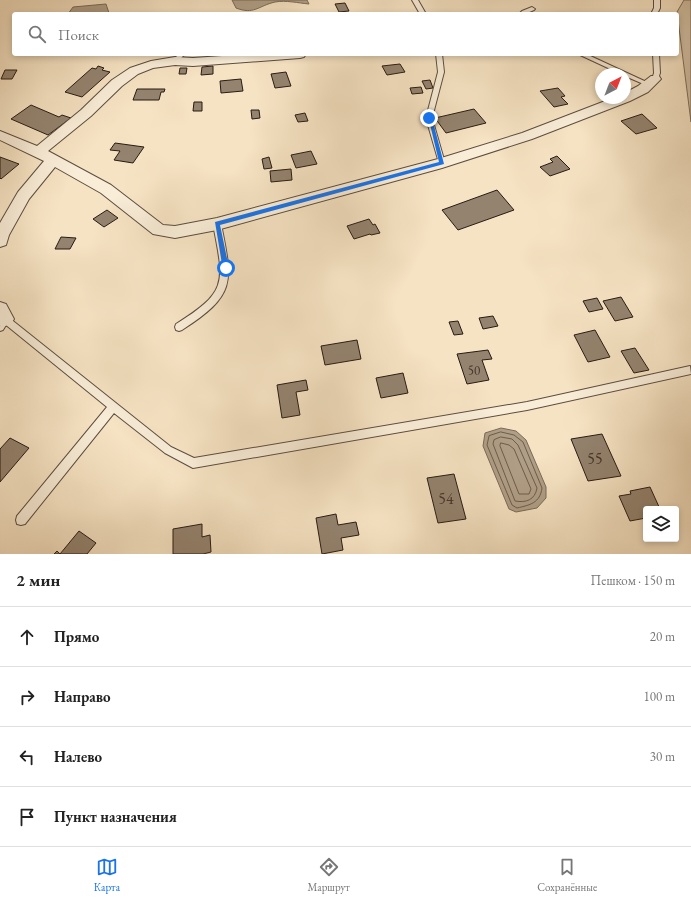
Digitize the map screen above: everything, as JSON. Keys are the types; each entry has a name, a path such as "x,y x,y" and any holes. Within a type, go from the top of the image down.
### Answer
{"street":[{"path":"38,152 86,113 117,82 134,70 179,58 201,62 275,56"},
{"path":"631,94 652,82"},
{"path":"0,135 38,152 106,189 159,230 175,232 217,224 442,163 527,136 610,104"},
{"path":"0,241 1,235 23,196 52,160"}],"lane":[{"path":"415,0 422,12"},
{"path":"655,12 657,8 657,0"},
{"path":"524,12 532,9"},
{"path":"439,56 441,72 429,118 442,163"},
{"path":"586,56 652,82 657,73 656,56"},
{"path":"179,327 199,315 215,302 224,285 226,268 217,224"},
{"path":"2,318 168,450 193,462 527,406 690,370"},
{"path":"21,520 113,407"}],"shaded area":[{"path":"684,0 691,0 691,122 679,28 679,12 677,12"}],"water":[{"path":"232,0 307,0 309,4 279,1 247,11 236,8"},
{"path":"106,4 109,12 69,12 73,7"},
{"path":"501,428 516,431 526,440 546,487 546,498 537,508 516,512 509,509 483,446 485,433"}],"building":[{"path":"345,3 349,11 339,12 335,4"},
{"path":"400,64 405,72 387,75 382,66"},
{"path":"98,66 104,68 102,70 110,72 82,97 65,92 92,68 96,69"},
{"path":"213,66 213,74 201,75 202,67"},
{"path":"180,68 187,68 186,74 179,74"},
{"path":"5,70 17,70 12,79 1,79"},
{"path":"286,72 291,86 275,88 271,74"},
{"path":"241,79 243,91 221,93 220,81"},
{"path":"430,80 433,88 426,89 422,81"},
{"path":"421,87 423,93 412,94 410,88"},
{"path":"558,88 565,96 561,97 568,104 554,107 540,91"},
{"path":"137,89 165,89 164,92 161,92 159,100 133,100"},
{"path":"194,102 202,102 202,111 193,111"},
{"path":"31,105 59,117 62,115 71,118 48,135 11,119"},
{"path":"474,109 486,123 446,133 435,118"},
{"path":"251,110 259,110 260,118 252,119"},
{"path":"305,113 308,121 298,122 295,115"},
{"path":"642,114 657,128 636,134 621,121"},
{"path":"115,143 144,147 133,163 114,160 120,151 110,150"},
{"path":"311,151 317,164 296,168 291,155"},
{"path":"557,156 570,169 550,176 540,167 553,162 550,159"},
{"path":"0,157 19,164 1,179 0,178"},
{"path":"269,157 272,168 264,169 262,159"},
{"path":"291,169 292,180 271,182 270,171"},
{"path":"497,190 514,210 458,230 442,210"},
{"path":"107,210 118,218 104,227 93,219"},
{"path":"369,219 373,225 375,224 380,233 370,234 354,239 347,226"},
{"path":"61,237 76,238 70,249 55,249"},
{"path":"621,297 633,317 615,321 603,301"},
{"path":"597,298 603,309 589,312 583,301"},
{"path":"493,316 498,326 483,329 479,318"},
{"path":"458,321 463,334 454,335 449,322"},
{"path":"595,330 610,357 588,362 574,335"},
{"path":"357,340 361,359 325,365 321,346"},
{"path":"635,348 649,370 634,373 621,351"},
{"path":"488,350 492,359 482,360 489,380 467,384 457,354"},
{"path":"403,373 408,393 381,398 376,378"},
{"path":"306,380 308,390 296,392 300,415 282,418 277,385"},
{"path":"602,434 621,476 588,481 571,439"},
{"path":"10,438 29,448 0,482 0,449"},
{"path":"454,474 466,519 438,523 427,478"},
{"path":"650,487 659,506 643,506 643,519 630,521 619,496 631,494 630,491"},
{"path":"336,514 338,525 356,522 359,535 341,538 343,550 322,554 316,518"},
{"path":"202,524 202,537 210,535 211,552 203,554 173,554 173,529"},
{"path":"79,531 96,543 87,554 60,554"}],"route":[{"path":"226,268 217,224 442,163 429,118"}]}
